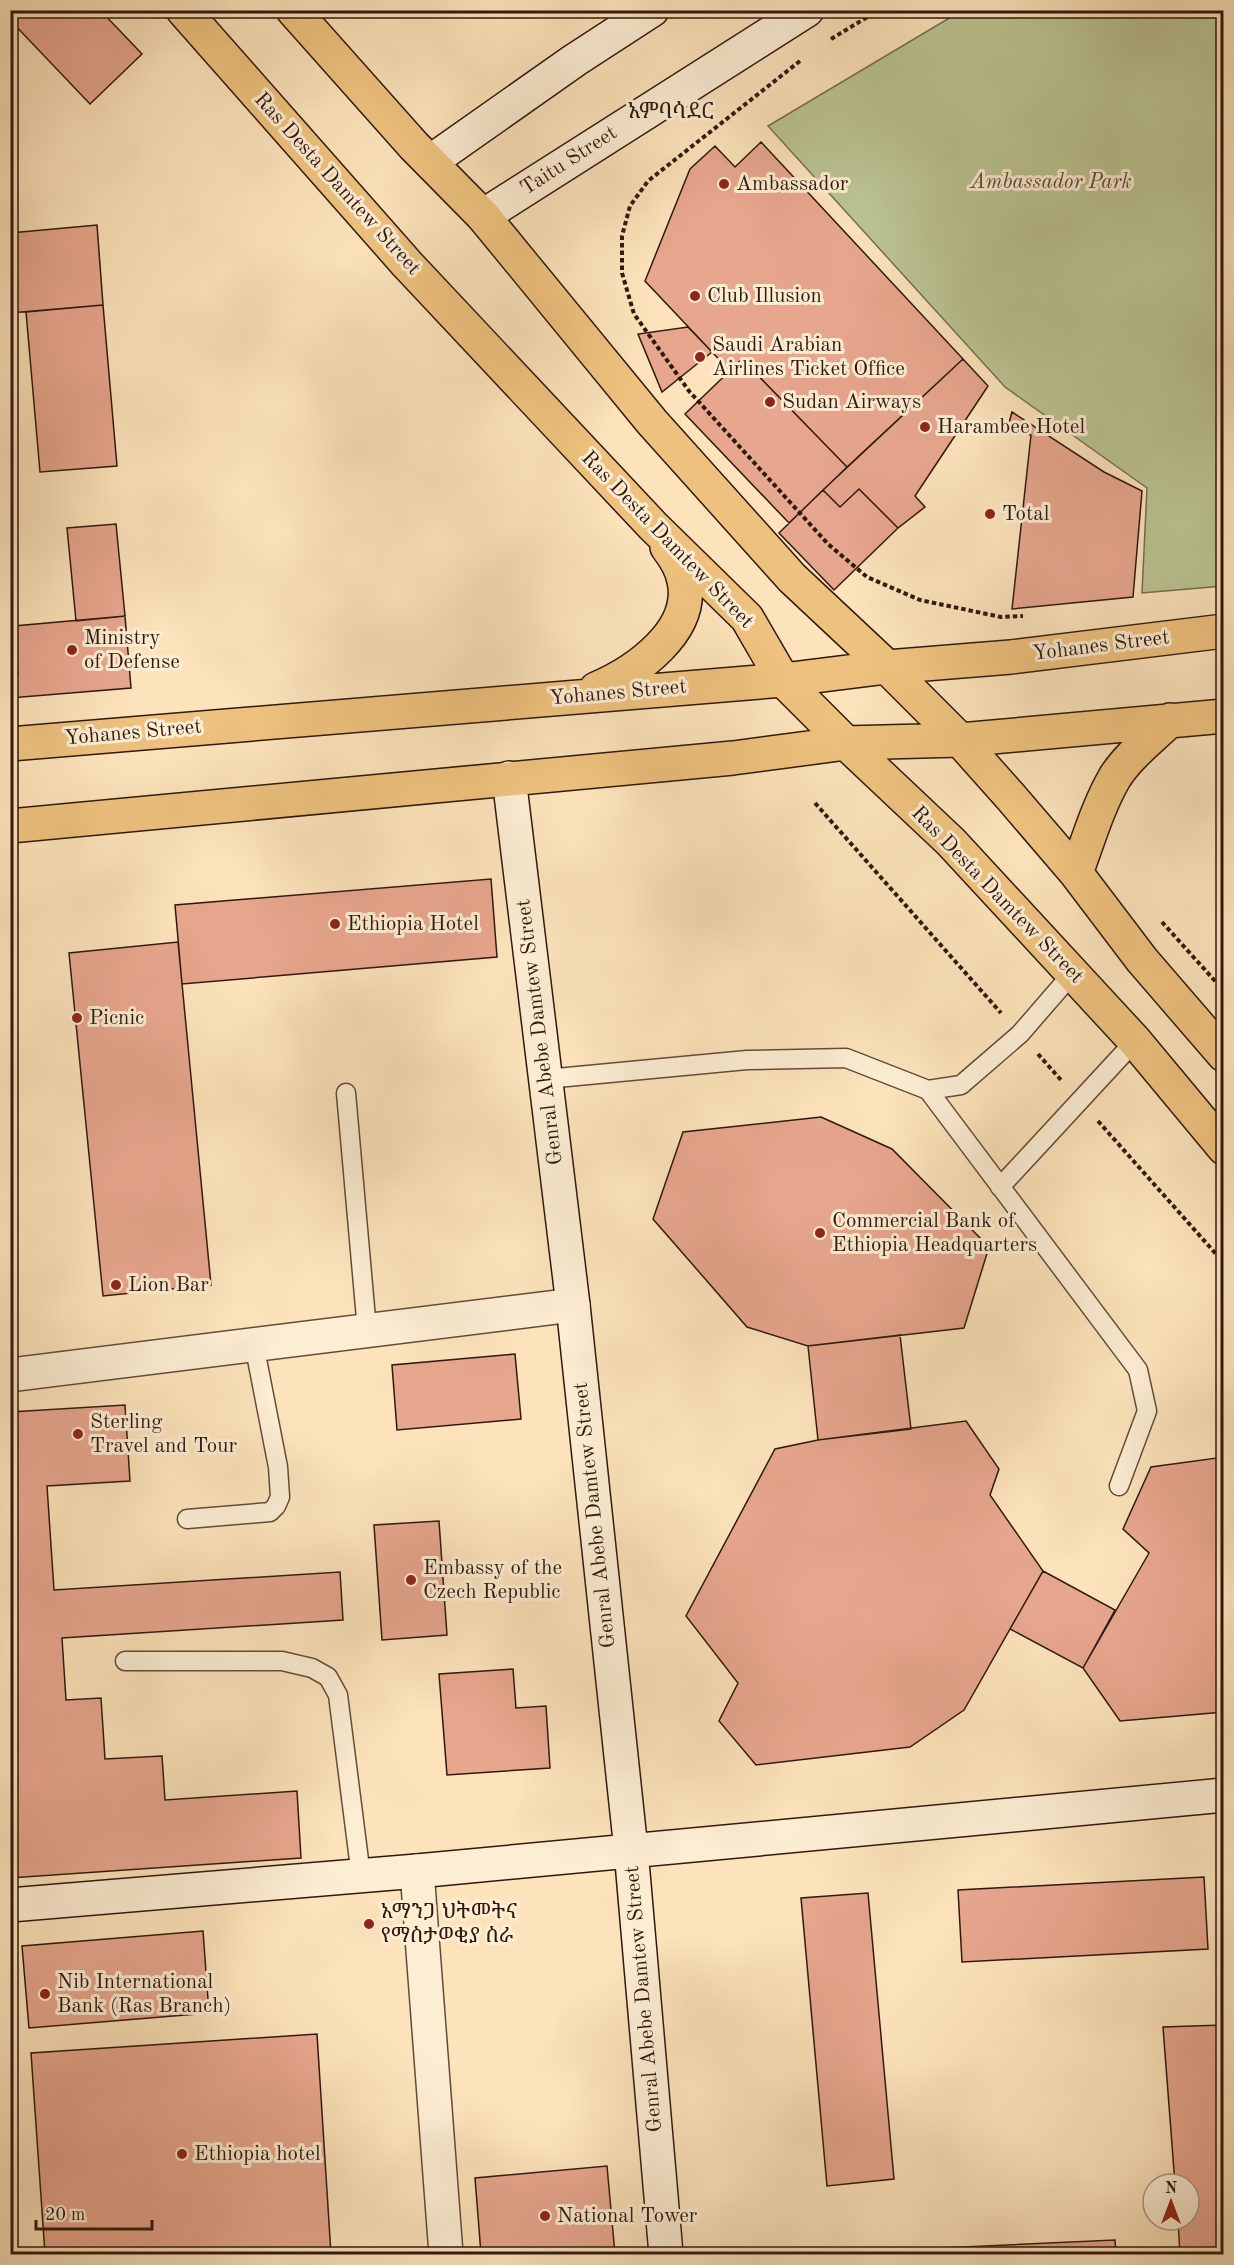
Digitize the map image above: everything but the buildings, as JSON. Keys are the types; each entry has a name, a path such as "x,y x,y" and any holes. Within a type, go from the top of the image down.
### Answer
{"main road":[{"name":"Ras Desta Damtew Street","path":"183,10 369,222 653,526 747,618 783,680 951,842 1135,1041 1224,1148"},
{"path":"293,10 430,162 483,216 652,422 792,578 887,667 960,740 1076,873 1142,960 1224,1055"},
{"path":"430,162 575,60 652,10"},
{"name":"Taitu Street","path":"483,216 807,10"},
{"path":"579,697 618,680 645,662 669,637 684,610 684,581 673,555 653,526"},
{"name":"Yohanes Street","path":"10,744 783,680 887,667 1011,657 1224,631"},
{"path":"10,826 733,758 846,743 960,740 1224,716"},
{"path":"1076,873 1116,776 1170,720"},
{"name":"Genral Abebe Damtew Street","path":"510,778 573,1305 631,1850 666,2254"},
{"path":"10,1375 573,1305"},
{"path":"10,1905 417,1871 1224,1795"},
{"path":"417,1871 446,2254"}],"lane":[{"path":"546,1079 747,1060 846,1058 928,1090 961,1085 1020,1034 1072,974"},
{"path":"1000,1187 1135,1041"},
{"path":"928,1090 1138,1370 1147,1411 1119,1486"},
{"path":"346,1093 367,1330"},
{"path":"187,1519 270,1512 280,1497 278,1467 254,1344"},
{"path":"124,1661 282,1661 312,1668 328,1677 338,1695 361,1875"}],"path":[{"path":"825,43 879,10"},
{"path":"807,55 648,181 630,206 622,236 622,273 634,314 689,391 828,544 867,578 920,600 1001,617"},
{"path":"1160,919 1224,991"}],"green space":[{"name":"Ambassador Park","path":"961,11 1223,11 1223,586 1142,593 1147,488 1005,387 768,126"}],"place":[{"name":"Ambassador","path":"724,184"},
{"name":"Club Illusion","path":"695,296"},
{"name":"Saudi Arabian Airlines Ticket Office","path":"700,357"},
{"name":"Sudan Airways","path":"770,402"},
{"name":"Harambee Hotel","path":"925,427"},
{"name":"Total","path":"990,514"},
{"name":"Ministry of Defense","path":"72,650"},
{"name":"Ethiopia Hotel","path":"335,924"},
{"name":"Picnic","path":"77,1018"},
{"name":"Commercial Bank of Ethiopia Headquarters","path":"820,1233"},
{"name":"Lion Bar","path":"116,1285"},
{"name":"Sterling Travel and Tour","path":"78,1434"},
{"name":"Embassy of the Czech Republic","path":"411,1580"},
{"name":"አማንጋ ህትመትና የማስታወቂያ ስራ","path":"369,1924"},
{"name":"Nib International Bank (Ras Branch)","path":"45,1994"},
{"name":"Ethiopia hotel","path":"182,2154"},
{"name":"National Tower","path":"545,2216"}],"district":[{"name":"አምባሳደር","path":"671,112"}]}
